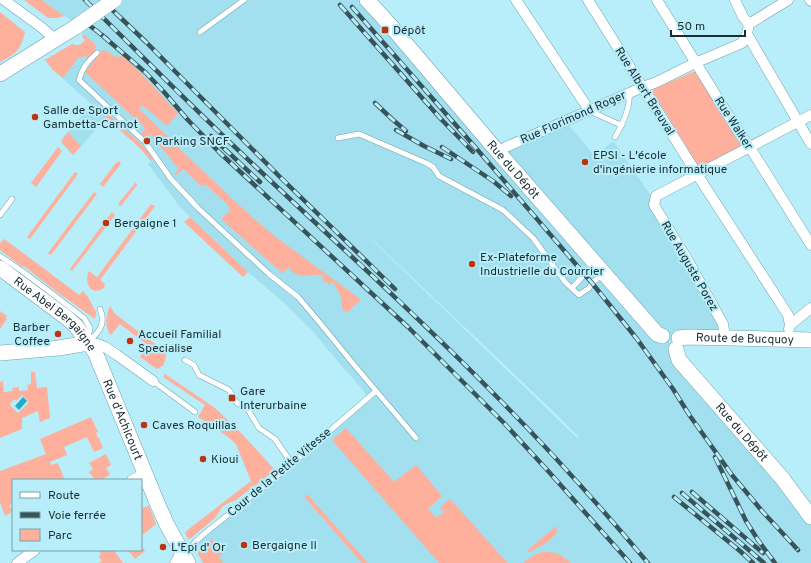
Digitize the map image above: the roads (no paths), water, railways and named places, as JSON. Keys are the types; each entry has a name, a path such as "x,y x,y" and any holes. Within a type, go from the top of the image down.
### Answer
{"main road":[{"path":"0,74 56,40 114,0"},
{"name":"Rue du Dépôt","path":"367,0 657,334 662,336 660,342 664,350 670,351 677,344"},
{"name":"Rue Abel Bergaigne","path":"0,268 67,318 76,326 88,343"},
{"name":"Route de Bucquoy","path":"677,344 688,337 725,338 789,332 811,340"},
{"path":"0,353 59,348 88,343"},
{"name":"Rue d'Achicourt","path":"88,343 95,352 181,560"},
{"name":"Rue du Dépôt","path":"677,344 679,360 782,478 810,513"}],"street":[{"path":"4,0 56,40"},
{"path":"516,0 590,110"},
{"name":"Rue Albert Breuval","path":"588,0 697,174 788,315 789,332"},
{"path":"735,0 748,29 811,144"},
{"name":"Rue Florimond Roger","path":"499,152 506,147 657,82 742,43 748,29 788,0"},
{"name":"Rue Walker","path":"660,1 741,136 750,147 811,245"},
{"path":"697,174 811,116"},
{"name":"Rue Auguste Porez","path":"697,174 656,196 654,205 724,324 725,338"},
{"path":"789,332 811,308"},
{"name":"Rue Abel Bergaigne","path":"88,343 98,344 105,347 153,380"},
{"path":"134,479 145,473"},
{"path":"17,563 34,551"}],"lane":[{"path":"200,32 244,0"},
{"path":"97,52 81,72 79,80 145,142 171,179 199,209 269,274 298,297 416,438"},
{"path":"615,137 622,125 630,99 629,93"},
{"path":"590,110 622,125"},
{"path":"338,138 359,134 426,163 433,167 439,176 503,210 533,238 566,283 580,295 589,288 600,268"},
{"path":"0,215 12,199"},
{"path":"0,256 84,318 90,328 88,343"},
{"path":"572,288 584,275 600,268"},
{"path":"88,343 102,326 103,321 100,309"},
{"path":"185,360 194,365 199,375 229,390 237,403 247,408 259,428 275,439 292,464"},
{"path":"153,380 195,412"},
{"name":"Cour de la Petite Vitesse","path":"181,560 196,541 292,464 317,440 376,391"}],"water":[{"path":"23,397 27,401 19,410 15,406"}],"railway":[{"path":"85,0 213,126 465,365 554,456 648,563"},
{"path":"102,0 395,289"},
{"path":"340,5 440,118 473,152"},
{"path":"352,7 592,283 637,339 732,475 762,511 798,550"},
{"path":"80,18 107,39"},
{"path":"103,36 146,73 220,153 408,327 504,423 630,563"},
{"path":"375,103 406,131"},
{"path":"396,130 451,159"},
{"path":"211,136 260,182"},
{"path":"442,147 493,181 511,196"},
{"path":"715,457 746,521 775,563"},
{"path":"692,492 763,553"},
{"path":"682,493 764,563"},
{"path":"674,497 753,563"}],"place":[{"name":"Dépôt","path":"385,30"},
{"name":"Salle de Sport Gambetta-Carnot","path":"35,117"},
{"name":"Parking SNCF","path":"147,141"},
{"name":"EPSI - L'école d'ingénierie informatique","path":"585,162"},
{"name":"Bergaigne 1","path":"106,223"},
{"name":"Ex-Plateforme Industrielle du Courrier","path":"472,264"},
{"name":"Barber Coffee","path":"58,334"},
{"name":"Accueil Familial Specialise","path":"130,341"},
{"name":"Gare Interurbaine","path":"232,398"},
{"name":"Caves Roquillas","path":"144,425"},
{"name":"Kioui","path":"203,459"},
{"name":"Bergaigne II","path":"244,545"},
{"name":"L'Epi d' Or","path":"163,547"}]}
